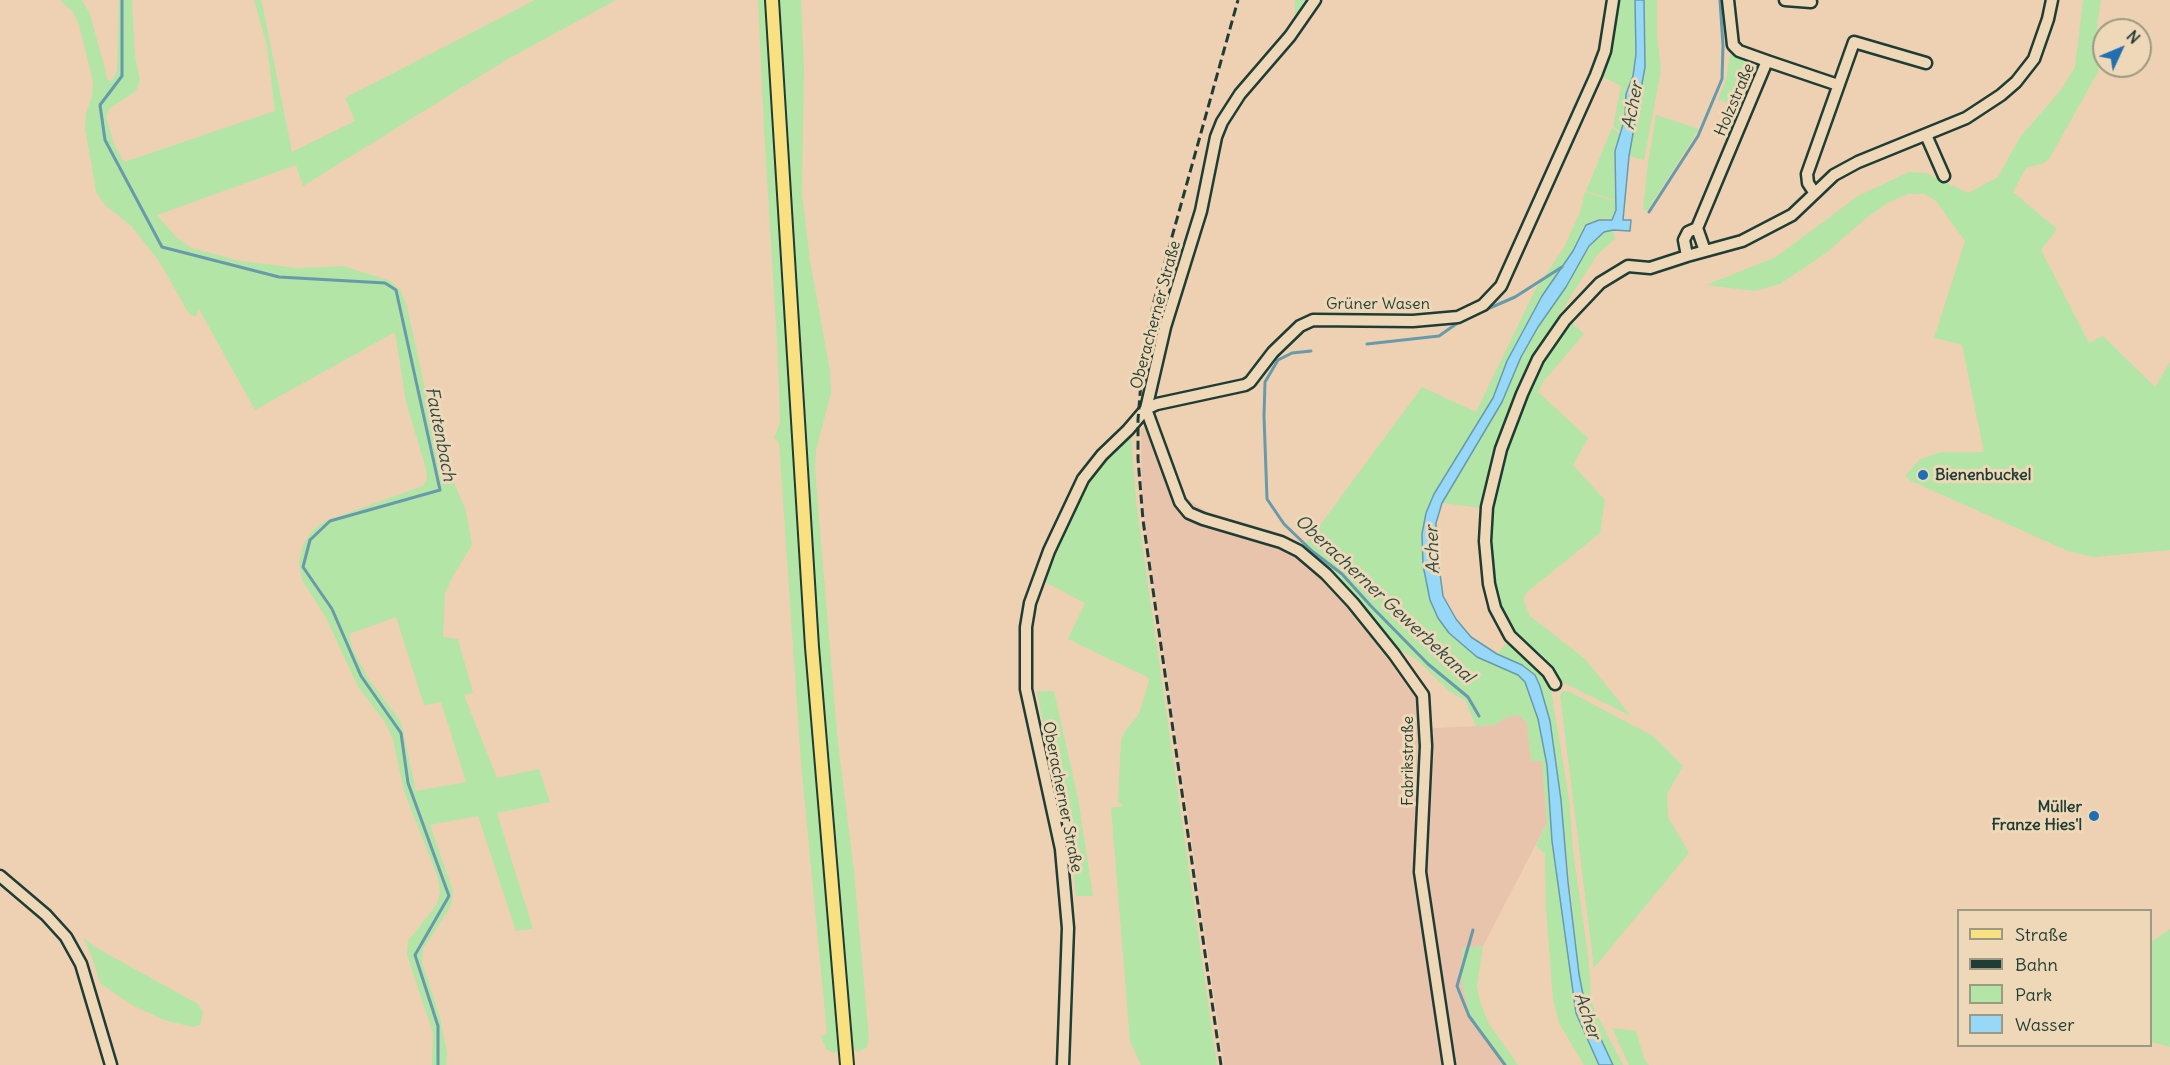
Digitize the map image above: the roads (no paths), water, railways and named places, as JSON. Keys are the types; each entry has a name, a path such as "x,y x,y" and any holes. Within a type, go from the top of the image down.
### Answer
{"main road":[{"path":"772,0 812,647 847,1065"}],"street":[{"name":"Oberacherner Straße","path":"1063,1065 1068,928 1061,849 1026,689 1026,627 1030,603 1038,578 1083,479 1102,455 1146,409 1165,327 1201,212 1216,137 1222,122 1240,94 1290,36 1315,0"},
{"name":"Grüner Wasen","path":"1146,409 1157,404 1245,385 1250,382 1273,352 1300,326 1313,320 1413,321 1458,316 1483,305 1502,286 1592,83 1605,51 1613,0"},
{"name":"Holzstraße","path":"1688,256 1684,240 1688,232 1698,228 1767,61 1739,51 1733,45 1728,0"},
{"path":"1785,0 1811,2"},
{"path":"1555,684 1548,672 1510,636 1495,608 1489,584 1485,541 1487,507 1501,449 1538,359 1565,320 1600,283 1628,266 1650,268 1742,241 1792,215 1834,175 1858,162 1966,118 2016,82 2034,59 2052,0"},
{"path":"1814,192 1808,183 1807,174 1854,42 1926,63"},
{"path":"1767,61 1838,85"},
{"path":"1926,135 1944,176"},
{"path":"1698,228 1705,251"},
{"name":"Fabrikstraße","path":"1146,409 1180,502 1189,513 1281,542 1299,551 1326,574 1353,603 1423,695 1426,746 1420,872 1449,1065"},
{"path":"0,876 46,915 66,937 81,964 111,1065"}],"water":[{"name":"Acher","path":"1635,0 1644,0 1645,67 1629,156 1623,220 1631,220 1630,231 1604,232 1589,246 1566,287 1538,327 1521,357 1502,402 1442,503 1436,523 1436,544 1443,596 1456,619 1471,637 1497,654 1522,665 1535,675 1540,686 1550,721 1561,800 1579,974 1585,1005 1613,1065 1599,1065 1576,1013 1552,841 1547,765 1538,719 1525,682 1518,675 1477,657 1449,633 1438,618 1430,600 1423,565 1422,534 1426,513 1434,494 1493,398 1507,361 1542,296 1573,251 1586,225 1599,220 1612,220 1616,210 1615,151 1625,118 1626,94 1633,76 1636,54"}],"waterway":[{"name":"Fautenbach","path":"122,0 122,76 100,105 105,140 162,247 279,277 385,283 396,290 440,490 330,521 310,540 303,567 332,609 361,676 401,733 408,783 449,896 415,955 438,1026 438,1065"},
{"path":"1649,212 1698,136 1722,79 1723,46 1720,0"},
{"name":"Oberacherner Gewerbekanal","path":"1476,314 1515,297 1562,267"},
{"name":"Oberacherner Gewerbekanal","path":"1367,344 1439,336 1459,322"},
{"name":"Oberacherner Gewerbekanal","path":"1311,351 1292,353 1278,360 1265,382 1267,499 1284,524 1312,551 1342,574 1428,664 1468,697 1479,716"},
{"name":"Oberacherner Gewerbekanal","path":"1473,930 1457,986 1469,1016 1505,1065"}],"railway":[{"path":"1221,1065 1143,520 1138,459 1138,420 1142,369 1153,305 1238,0"}],"place":[{"name":"Bienenbuckel","path":"1923,475"},
{"name":"Müller Franze Hies'l","path":"2094,816"}]}
